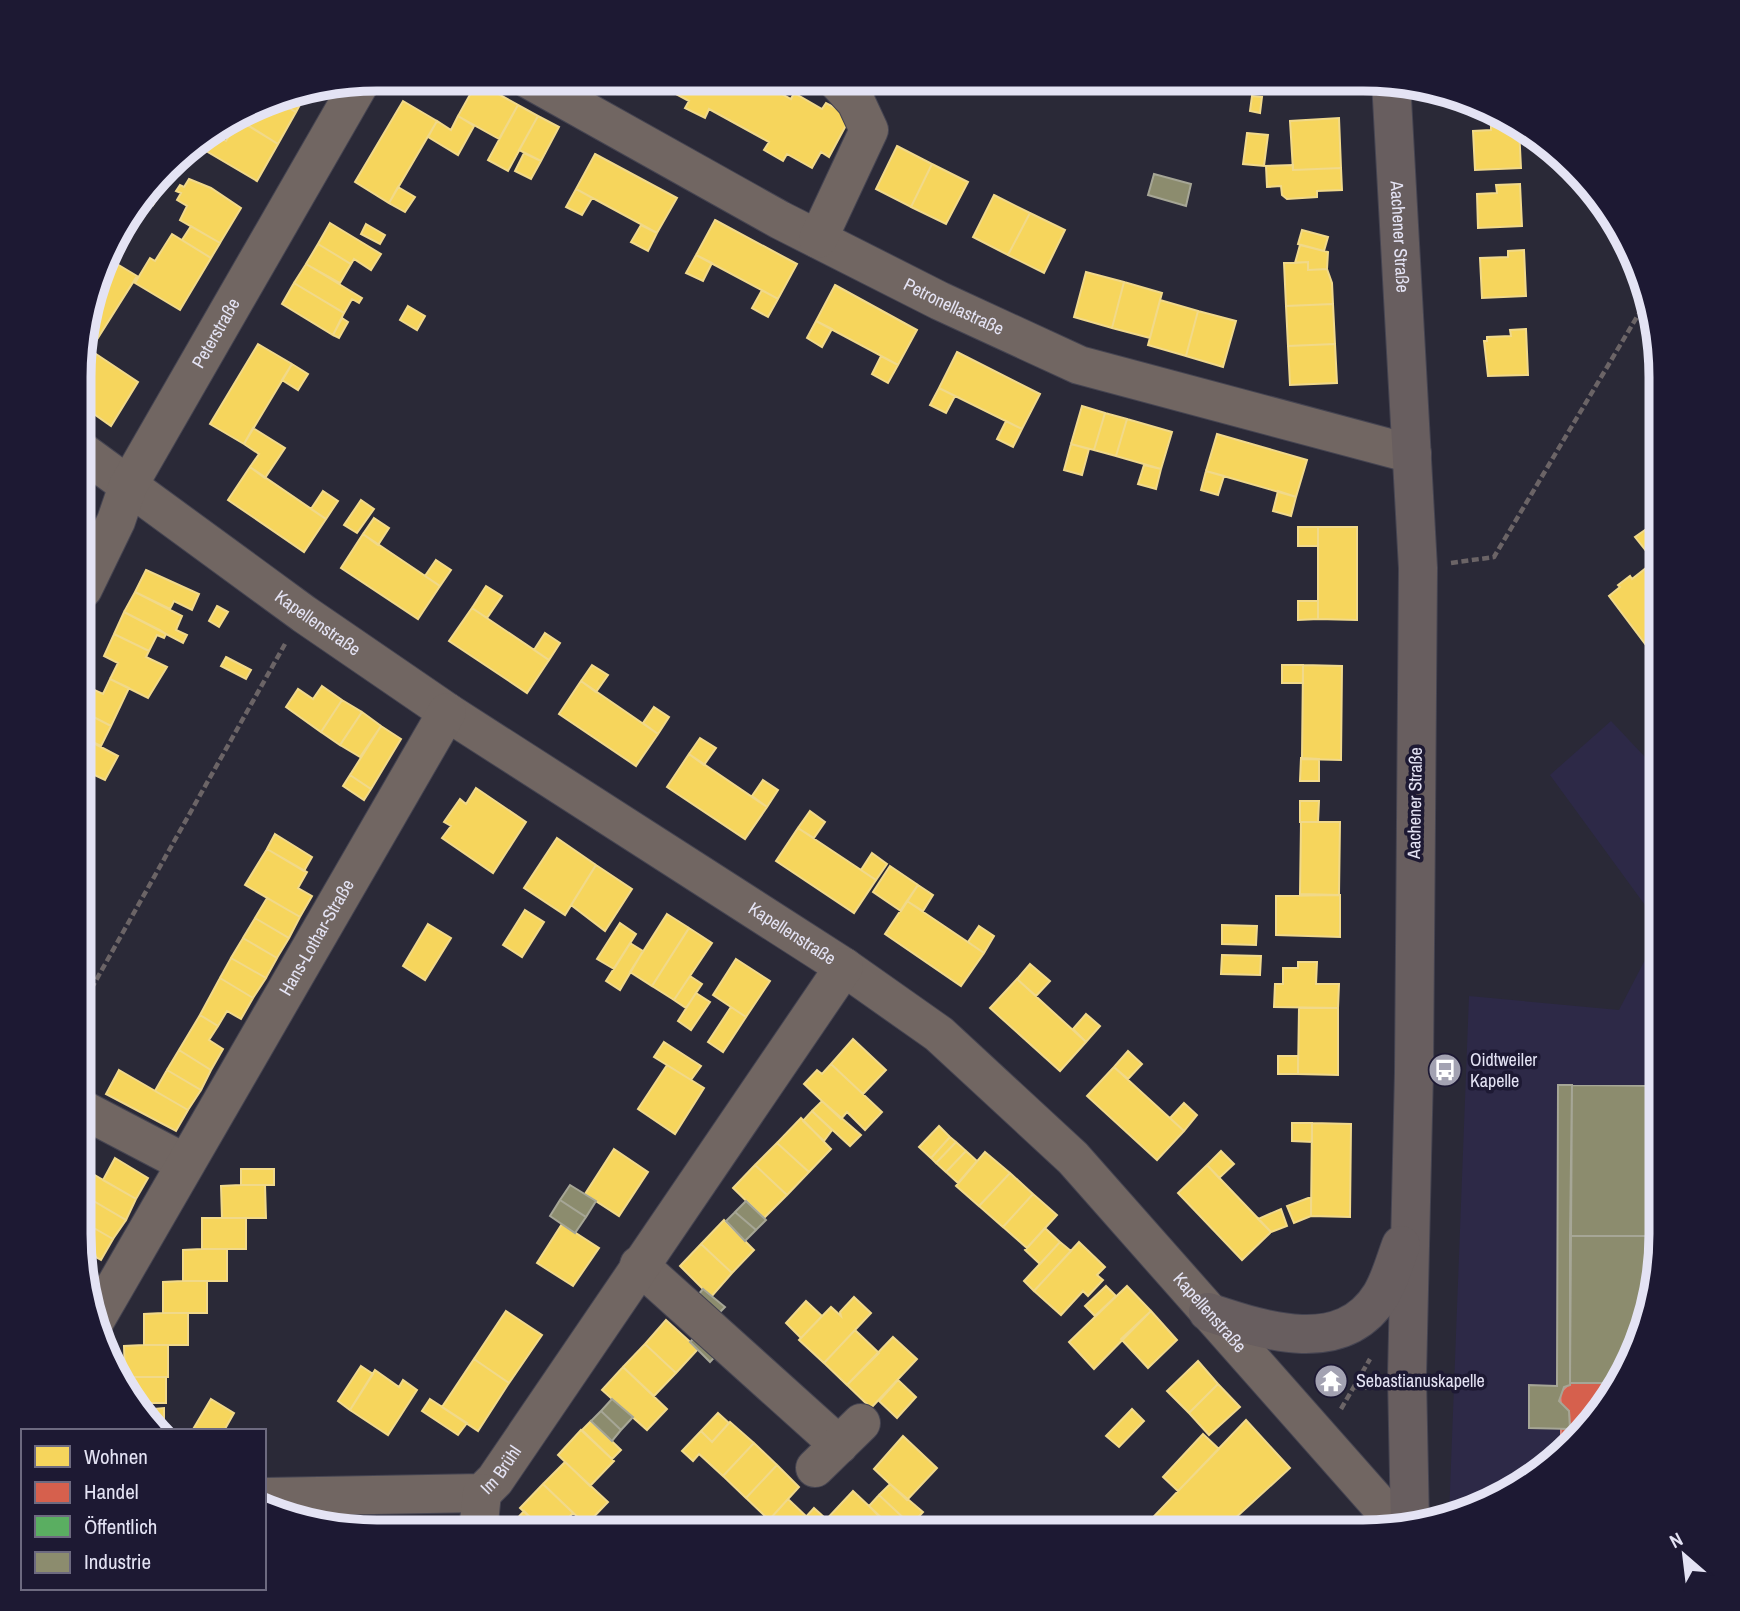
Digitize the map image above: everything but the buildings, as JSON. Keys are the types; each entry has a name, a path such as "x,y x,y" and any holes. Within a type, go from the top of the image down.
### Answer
{"main road":[{"name":"Aachener Straße","path":"1392,93 1418,568 1408,1377 1410,1517"},
{"path":"1208,1312 1288,1336 1325,1332 1354,1321 1381,1296 1411,1216"}],"street":[{"name":"Petronellastraße","path":"550,91 818,239 940,301 1079,365 1412,454"},
{"path":"818,239 869,130 856,102 846,91"},
{"name":"Peterstraße","path":"91,573 116,521 128,486 355,92"},
{"name":"Kapellenstraße","path":"91,458 304,614 447,712 844,967 939,1034 1063,1149 1392,1518"},
{"name":"Hans-Lothar-Straße","path":"101,1310 447,712"},
{"name":"Im Brühl","path":"266,1497 482,1493 495,1480 844,967"},
{"path":"91,1114 185,1163"},
{"path":"639,1265 839,1445"},
{"path":"479,1520 482,1493"}],"path":[{"path":"1418,568 1494,557 1641,310"},
{"path":"91,989 304,614"}],"shaded area":[{"path":"1611,721 1649,761 1649,911 1550,775"},
{"path":"1649,952 1649,1234 1647,1272 1634,1326 1620,1361 1601,1393 1578,1423 1552,1449 1522,1472 1490,1491 1449,1507 1469,996 1619,1010"}],"place":[{"name":"Oidtweiler Kapelle","path":"1445,1070"},
{"name":"Sebastianuskapelle","path":"1331,1381"}]}
